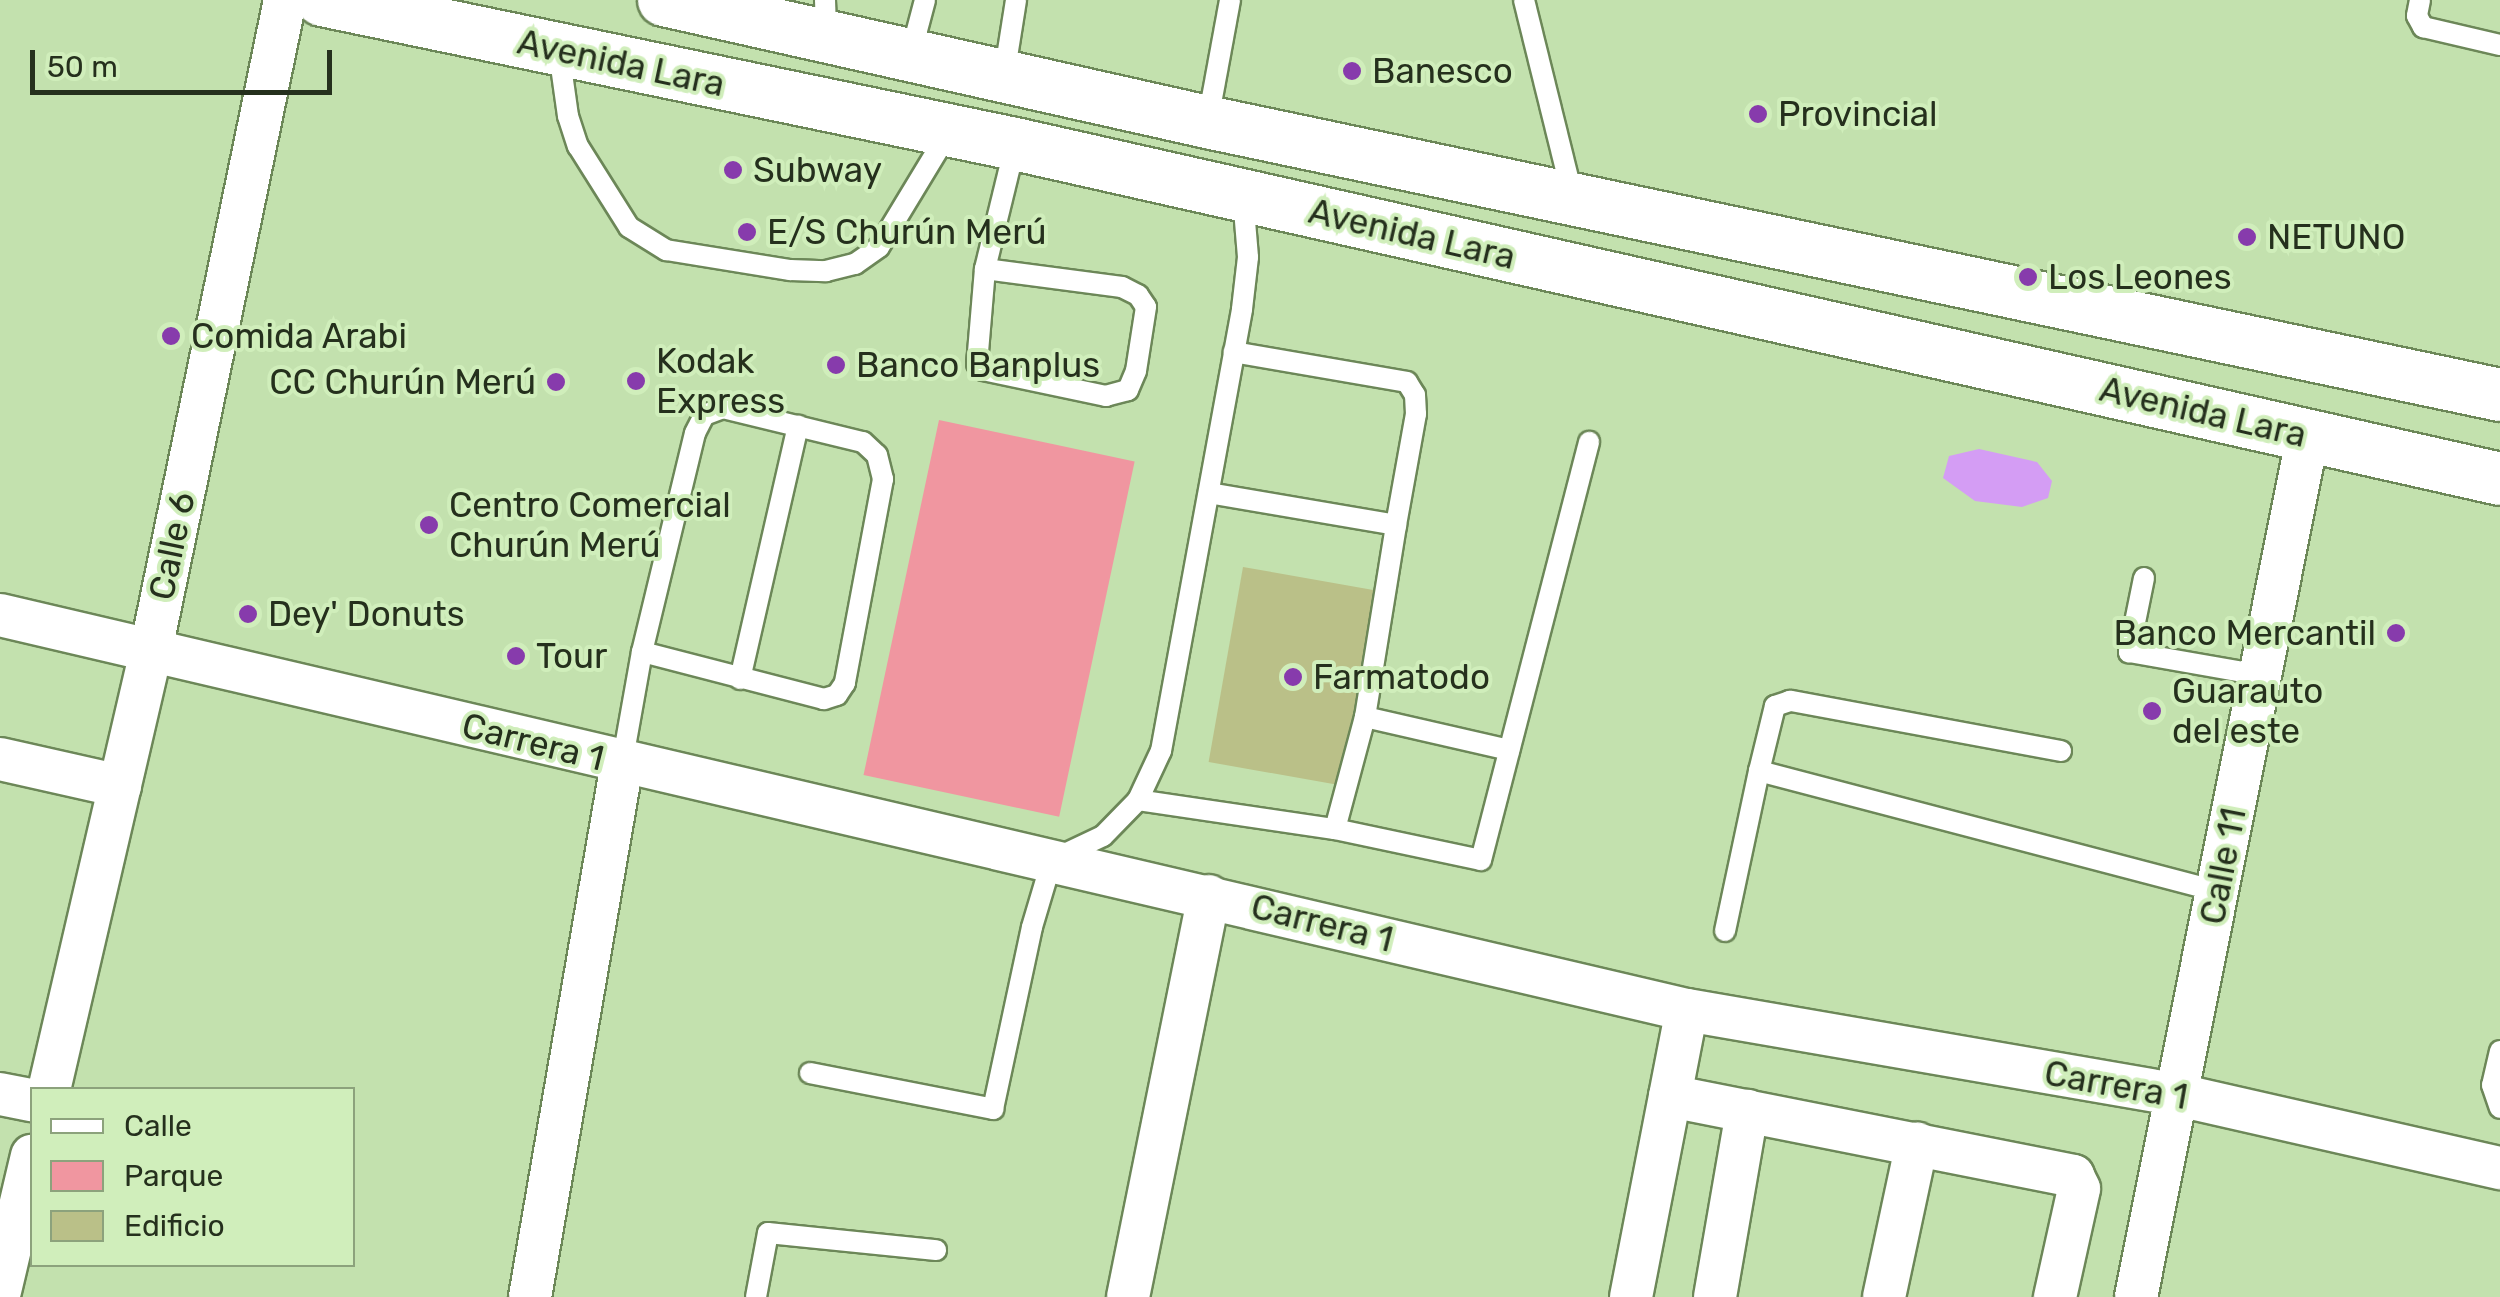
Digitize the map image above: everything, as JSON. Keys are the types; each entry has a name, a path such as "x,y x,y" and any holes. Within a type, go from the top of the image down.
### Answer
{"street":[{"name":"Calle 6","path":"49,1087 151,650 285,0"},
{"name":"Avenida Lara","path":"322,0 1015,144 2500,479"},
{"name":"Avenida Lara","path":"664,0 826,18 911,55 1207,122 2500,396"},
{"name":"Calle 11","path":"2136,1297 2308,435"},
{"name":"Carrera 1","path":"0,615 622,764 1209,896 1687,1010 2178,1095 2500,1168"},
{"path":"0,760 120,786"},
{"path":"530,1297 622,764"},
{"path":"1128,1297 1209,896"},
{"path":"1631,1297 1687,1010"},
{"path":"0,1094 30,1100"},
{"path":"1670,1096 2073,1176 2079,1190 2055,1297"},
{"path":"1715,1297 1747,1110"},
{"path":"1884,1297 1917,1143"},
{"path":"0,1291 30,1164"}],"lane":[{"path":"911,55 925,0"},
{"path":"1004,76 1016,0"},
{"path":"1207,122 1230,0"},
{"path":"1524,0 1574,200"},
{"path":"2420,0 2417,16 2422,27 2500,45"},
{"path":"558,50 568,116 578,146 629,226 666,250 790,270 826,271 855,264 879,246 948,133"},
{"path":"985,269 1122,287 1138,295 1146,307 1136,371 1128,390 1106,396 983,370 974,358 985,269 1015,144"},
{"path":"810,1073 993,1109 1032,926 1052,860 1103,836 1138,800 1162,751 1248,257 1242,196"},
{"path":"1234,352 1407,382 1415,395 1416,414 1365,717 1335,829"},
{"path":"622,764 642,652 695,433 704,415 724,408 863,442 876,455 883,478 845,683 838,695 824,699 642,652"},
{"path":"740,678 798,426"},
{"path":"1138,800 1335,829 1481,860 1589,442"},
{"path":"1208,493 1396,525"},
{"path":"2144,578 2129,652 2261,675"},
{"path":"1725,931 1775,706 1790,701 2061,751"},
{"path":"1365,717 1510,750"},
{"path":"1758,771 2218,890"},
{"path":"2500,1051 2492,1085 2500,1108"},
{"path":"756,1297 768,1233 936,1250"}],"green space":[{"path":"939,420 1135,462 1059,817 864,775"}],"shaded area":[{"path":"1979,449 2037,462 2052,481 2048,498 2022,507 1975,501 1943,478 1949,456"}],"building":[{"name":"Farmatodo","path":"1243,567 1379,591 1345,786 1209,762"}],"place":[{"name":"Banesco","path":"1352,71"},
{"name":"Provincial","path":"1758,114"},
{"name":"Subway","path":"733,170"},
{"name":"E/S Churún Merú","path":"747,232"},
{"name":"NETUNO","path":"2247,237"},
{"name":"Los Leones","path":"2028,277"},
{"name":"Comida Arabi","path":"171,336"},
{"name":"Banco Banplus","path":"836,365"},
{"name":"Kodak Express","path":"636,381"},
{"name":"CC Churún Merú","path":"556,382"},
{"name":"Centro Comercial Churún Merú","path":"429,525"},
{"name":"Dey' Donuts","path":"248,614"},
{"name":"Banco Mercantil","path":"2396,633"},
{"name":"Tour","path":"516,656"},
{"name":"Farmatodo","path":"1293,677"},
{"name":"Guarauto del este","path":"2152,711"}]}
